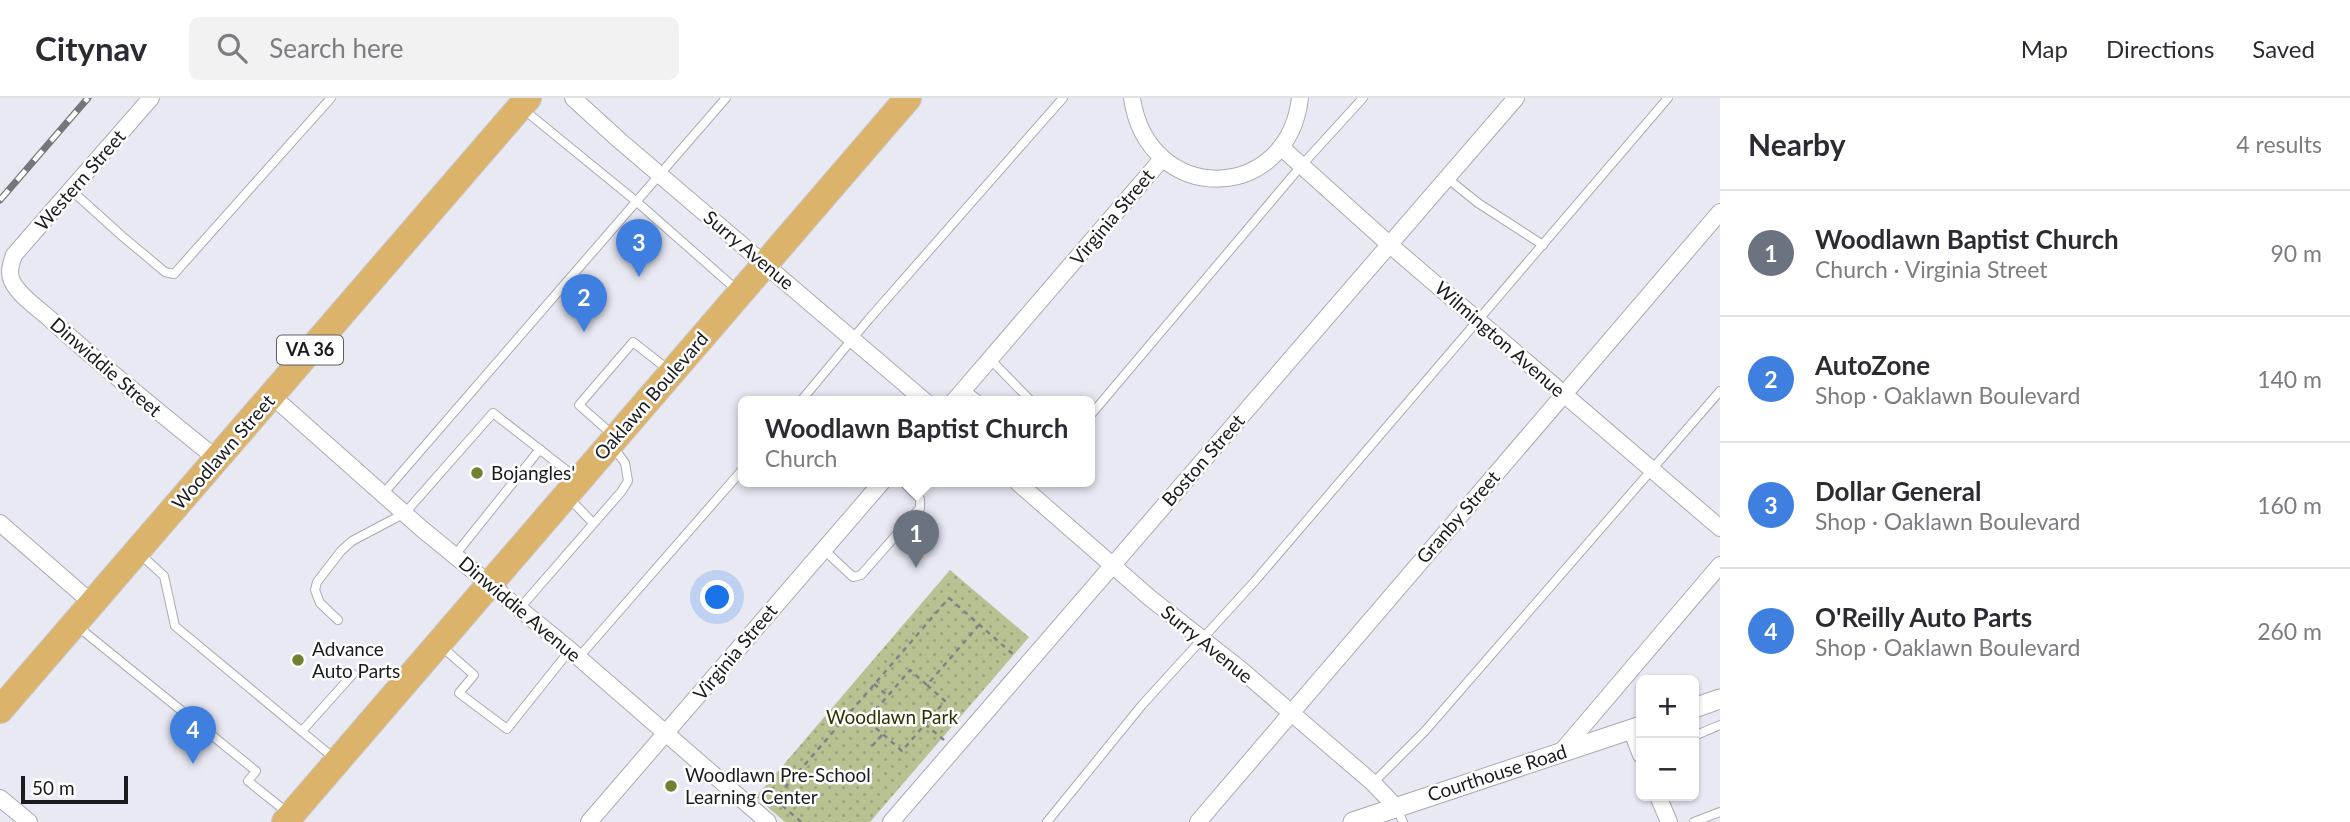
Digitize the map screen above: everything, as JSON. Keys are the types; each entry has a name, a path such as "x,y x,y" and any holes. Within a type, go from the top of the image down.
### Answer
{"highway":[{"name":"Oaklawn Boulevard","path":"288,819 908,98"},
{"name":"Woodlawn Street","path":"0,710 524,102"}],"street":[{"name":"Western Street","path":"11,264 14,255 151,98"},
{"name":"Surry Avenue","path":"573,98 919,396"},
{"path":"1132,98 1142,134 1162,159 1195,176 1217,178 1238,175 1271,160 1291,132 1300,98"},
{"name":"Boston Street","path":"891,822 1516,98"},
{"name":"Wilmington Avenue","path":"1282,148 1390,245 1720,528"},
{"name":"Virginia Street","path":"958,396 1162,159"},
{"name":"Granby Street","path":"1198,822 1720,212"},
{"name":"Dinwiddie Street","path":"11,264 13,284 21,292 126,386 217,459"},
{"name":"Dinwiddie Avenue","path":"271,395 405,513 520,608 768,822"},
{"name":"Virginia Street","path":"589,822 878,487"},
{"name":"Surry Avenue","path":"1026,487 1113,566 1374,783 1400,814"},
{"path":"0,523 92,603"},
{"path":"1561,752 1720,565"},
{"path":"1699,707 1719,703"},
{"name":"Courthouse Road","path":"1353,822 1400,814 1561,752 1636,727"},
{"path":"0,798 29,822"},
{"path":"1660,801 1669,822"}],"lane":[{"path":"71,190 165,272 174,274 331,98"},
{"path":"383,494 726,98"},
{"path":"805,396 1063,98"},
{"path":"1095,410 1301,166 1363,98"},
{"path":"1047,822 1134,715 1203,640 1668,98"},
{"path":"524,102 741,293"},
{"path":"1447,178 1490,211 1543,244"},
{"path":"520,608 628,481 625,463 613,441 579,405 632,342 672,373"},
{"path":"990,359 1026,396"},
{"path":"964,388 974,396"},
{"path":"1374,783 1425,731 1720,391"},
{"path":"338,620 320,603 315,590 317,582 352,541 405,513 494,413 540,449 573,487 593,523"},
{"path":"455,555 540,449"},
{"path":"439,644 474,675 459,693 507,729 738,474"},
{"path":"823,549 853,577 861,575 920,508 920,499 909,487"},
{"path":"137,551 164,576 174,626 337,761"},
{"path":"74,624 256,771 248,781 288,819"},
{"path":"302,731 353,674"},
{"path":"1699,734 1720,725"},
{"path":"1694,822 1720,812"}],"path":[{"path":"801,822 775,799 949,598 1027,666"},
{"path":"927,685 979,625"},
{"path":"910,670 927,685 945,701 902,751 867,720 910,670"},
{"path":"874,684 888,696"},
{"path":"925,724 954,749"},
{"path":"872,746 883,734"}],"green space":[{"name":"Woodlawn Park","path":"950,570 1029,637 870,822 785,822 756,797"}],"railway":[{"path":"0,200 88,98"}],"place":[{"name":"Dollar General","path":"639,277"},
{"name":"AutoZone","path":"584,332"},
{"name":"Bojangles'","path":"477,473"},
{"name":"Woodlawn Baptist Church","path":"916,568"},
{"name":"Advance Auto Parts","path":"298,660"},
{"name":"O'Reilly Auto Parts","path":"193,764"},
{"name":"Woodlawn Pre-School Learning Center","path":"671,786"}]}
